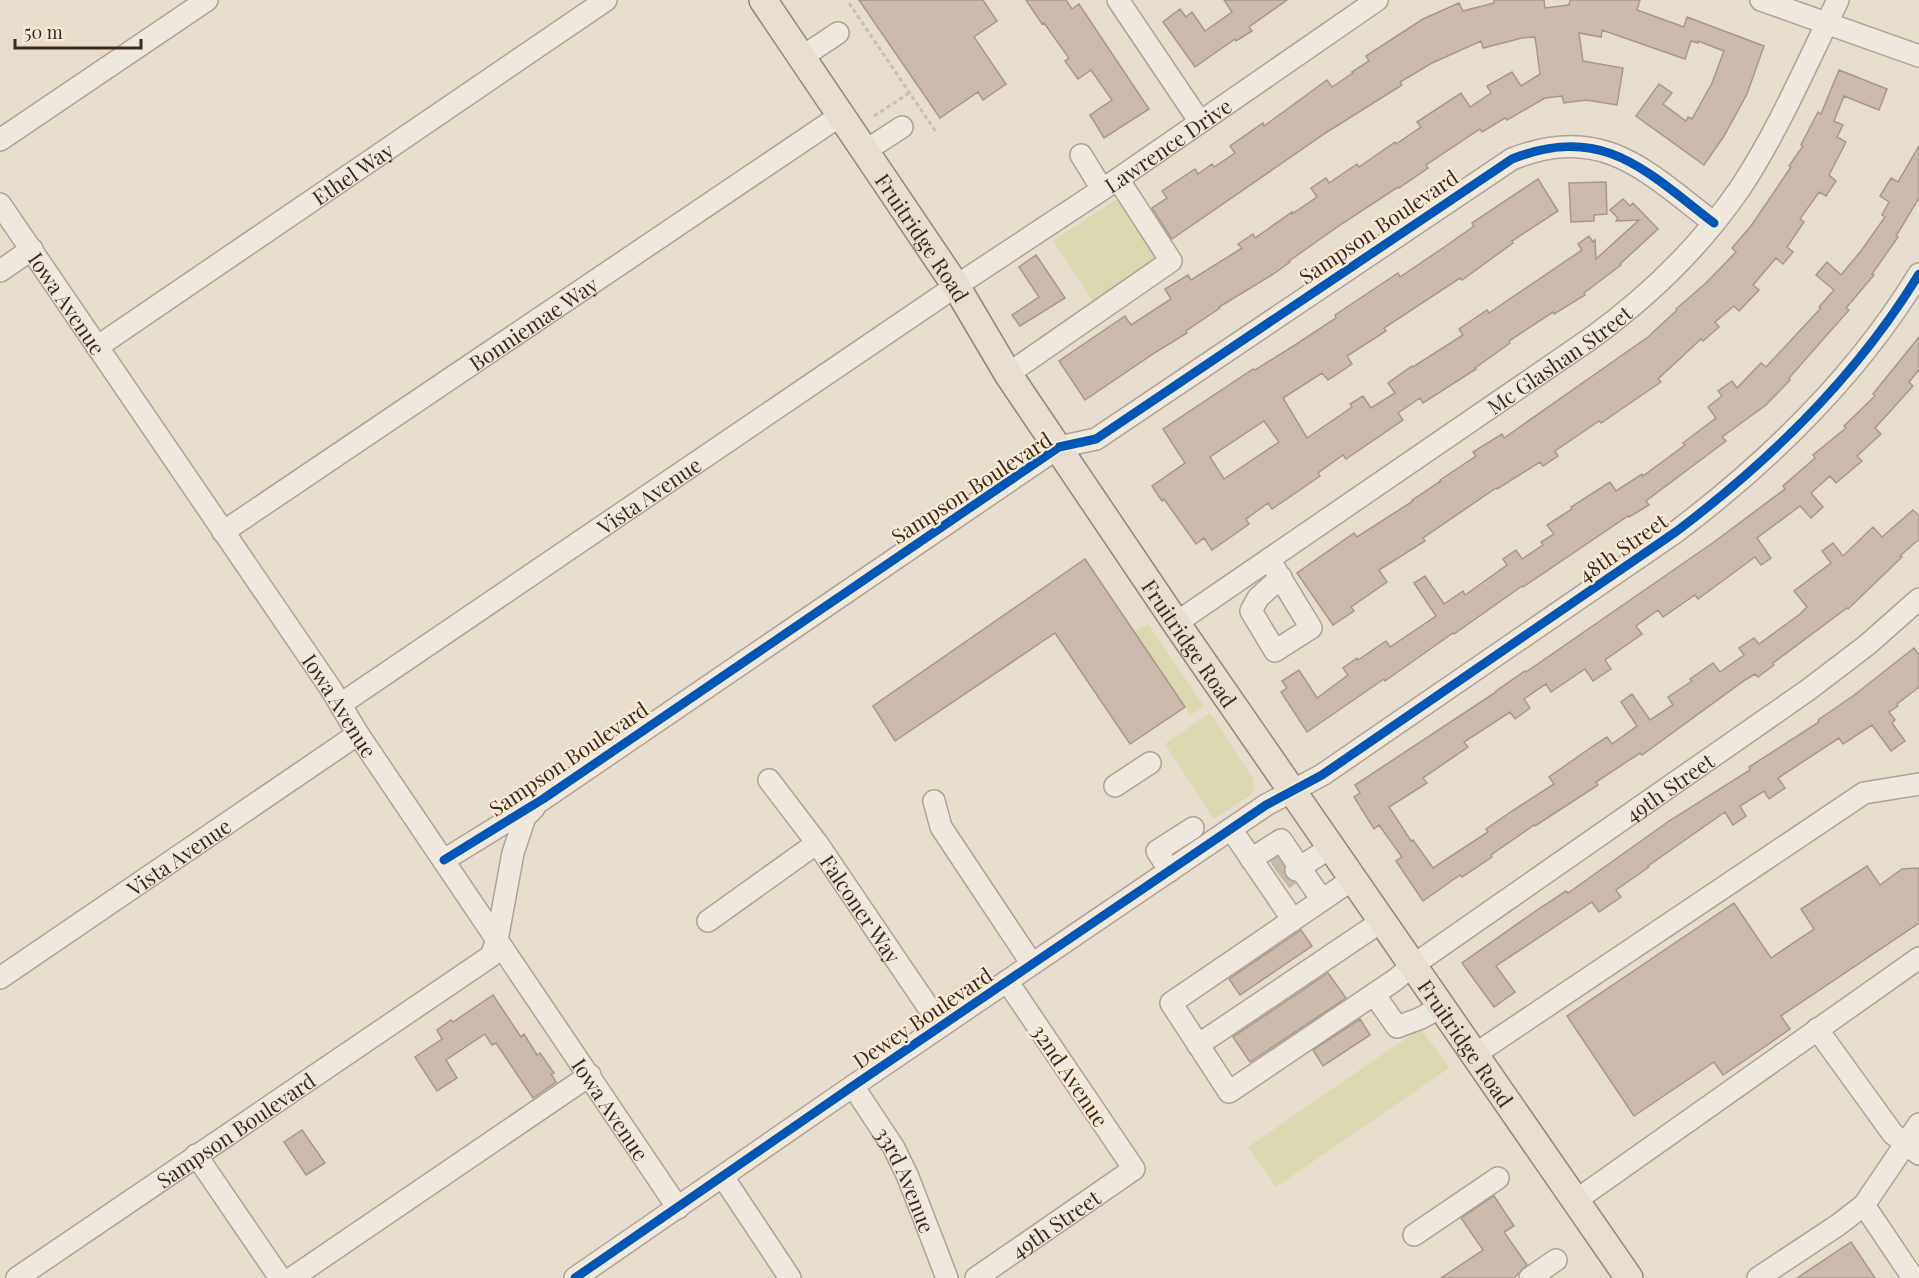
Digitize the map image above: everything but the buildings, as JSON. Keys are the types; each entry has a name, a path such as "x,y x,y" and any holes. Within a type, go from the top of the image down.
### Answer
{"main road":[{"name":"Fruitridge Road","path":"763,0 956,286 1008,374 1176,623 1629,1278"}],"street":[{"path":"0,140 207,0"},
{"name":"Ethel Way","path":"97,347 606,0"},
{"path":"1118,0 1200,122"},
{"name":"Lawrence Drive","path":"956,286 1110,184 1377,0"},
{"path":"1761,0 1919,56"},
{"name":"Mc Glashan Street","path":"1176,623 1622,315 1681,261 1740,188 1767,143 1838,0"},
{"path":"802,57 838,33"},
{"name":"Bonniemae Way","path":"224,532 841,115"},
{"path":"865,151 903,127"},
{"name":"Sampson Boulevard","path":"444,860 543,799 1059,447 1096,439 1512,159 1533,151 1574,146 1618,155 1638,165 1714,223"},
{"path":"1008,374 1171,261 1110,184 1081,155"},
{"name":"Iowa Avenue","path":"0,204 341,705 358,734 678,1208"},
{"path":"0,271 32,249"},
{"name":"48th Street","path":"1293,791 1322,775 1677,531 1727,492 1775,450 1840,382 1876,337 1919,273"},
{"name":"Vista Avenue","path":"341,705 956,286"},
{"path":"1269,559 1281,577"},
{"name":"49th Street","path":"1198,1045 1230,1092 1808,690 1867,645 1919,599"},
{"name":"Vista Avenue","path":"0,978 358,734"},
{"path":"1115,786 1150,763"},
{"path":"769,780 817,843"},
{"path":"1474,1054 1864,793 1919,784"},
{"name":"Dewey Boulevard","path":"588,1274 853,1086 1266,805 1293,791"},
{"name":"Sampson Boulevard","path":"17,1278 491,956 497,940 513,853 525,817 543,799"},
{"path":"934,801 941,827 1032,964"},
{"path":"1170,871 1157,851 1193,828"},
{"path":"1231,829 1283,873 1322,900"},
{"name":"Falconer Way","path":"708,921 817,843 941,1026"},
{"path":"1283,873 1331,847"},
{"path":"1283,873 1293,920"},
{"path":"1353,879 1171,1003 1198,1045 1382,921"},
{"path":"1575,1201 1919,958"},
{"name":"32nd Avenue","path":"1007,981 1134,1169"},
{"path":"1374,994 1397,1027 1441,1007"},
{"path":"1817,1029 1893,1134 1912,1149"},
{"path":"292,1278 590,1075"},
{"name":"33rd Avenue","path":"853,1086 894,1148 908,1177 946,1278"},
{"path":"1758,1278 1864,1205 1912,1149 1919,1124"},
{"path":"196,1155 280,1278"},
{"name":"49th Street","path":"976,1278 1134,1169"},
{"path":"723,1177 790,1278"},
{"path":"1414,1235 1497,1178"},
{"path":"1864,1205 1913,1278"},
{"path":"1530,1278 1556,1260"}],"path":[{"path":"849,3 936,132"},
{"path":"874,116 909,93"}],"shaded area":[{"path":"1120,197 1162,260 1095,304 1053,241"},
{"path":"1148,624 1204,706 1191,715 1135,632"},
{"path":"1210,713 1253,778 1254,790 1248,797 1214,819 1165,744"},
{"path":"1421,1028 1449,1068 1276,1187 1248,1147"}],"tunnel":[{"path":"1271,863 1285,854"},
{"path":"1283,880 1296,870"}],"cycle path":[{"path":"444,860 543,799 1059,447 1096,439 1512,159 1544,149 1572,146 1598,150 1622,158 1644,170 1714,223"},
{"path":"575,1278 1266,805 1322,775 1677,531 1746,475 1810,414 1868,347 1919,274"}]}
